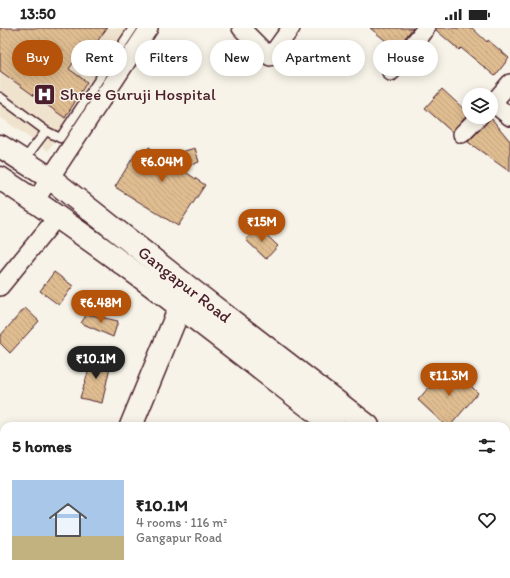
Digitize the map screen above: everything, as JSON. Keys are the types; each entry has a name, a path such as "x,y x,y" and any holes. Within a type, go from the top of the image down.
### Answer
{"main road":[{"name":"Gangapur Road","path":"0,146 50,178 184,297 329,422"},
{"name":"Gangapur Road","path":"0,178 57,217 184,297 362,422"},
{"path":"133,422 184,297"}],"street":[{"path":"35,201 149,28"},
{"path":"241,28 270,57 291,28"},
{"path":"416,40 426,28"},
{"path":"498,97 510,83"},
{"path":"498,108 510,117"},
{"path":"462,134 472,124"},
{"path":"0,287 57,217"}],"lane":[{"path":"0,97 46,131 60,138 133,28"},
{"path":"24,161 46,131"}],"shaded area":[{"name":"Shree Guruji Hospital","path":"0,28 133,28 125,40 71,40 71,76 100,76 48,151 0,117"}],"building":[{"name":"Shree Guruji Hospital","path":"0,28 107,28 98,40 71,40 71,66 69,69 71,70 71,76 79,76 87,82 65,118 0,71"},
{"path":"370,28 413,28 403,40 385,40"},
{"path":"436,28 472,28 487,42 488,40 509,58 495,76 461,48 459,50 436,30"},
{"path":"442,89 462,107 462,120 452,132 425,108"},
{"path":"485,124 496,124 510,141 510,172 468,142"},
{"path":"149,147 163,157 195,148 199,162 181,169 205,185 178,226 115,187 138,149 145,153"},
{"path":"257,226 278,246 266,259 246,240"},
{"path":"54,272 73,286 59,305 40,291"},
{"path":"25,308 39,321 10,353 0,343 0,336"},
{"path":"87,314 118,321 113,337 81,323"},
{"path":"93,356 111,362 102,403 80,398"},
{"path":"449,370 454,375 457,371 469,381 467,382 478,393 453,422 442,422 418,400 429,387 431,389"}],"place":[{"name":"Shree Guruji Hospital","path":"44,94"}]}
